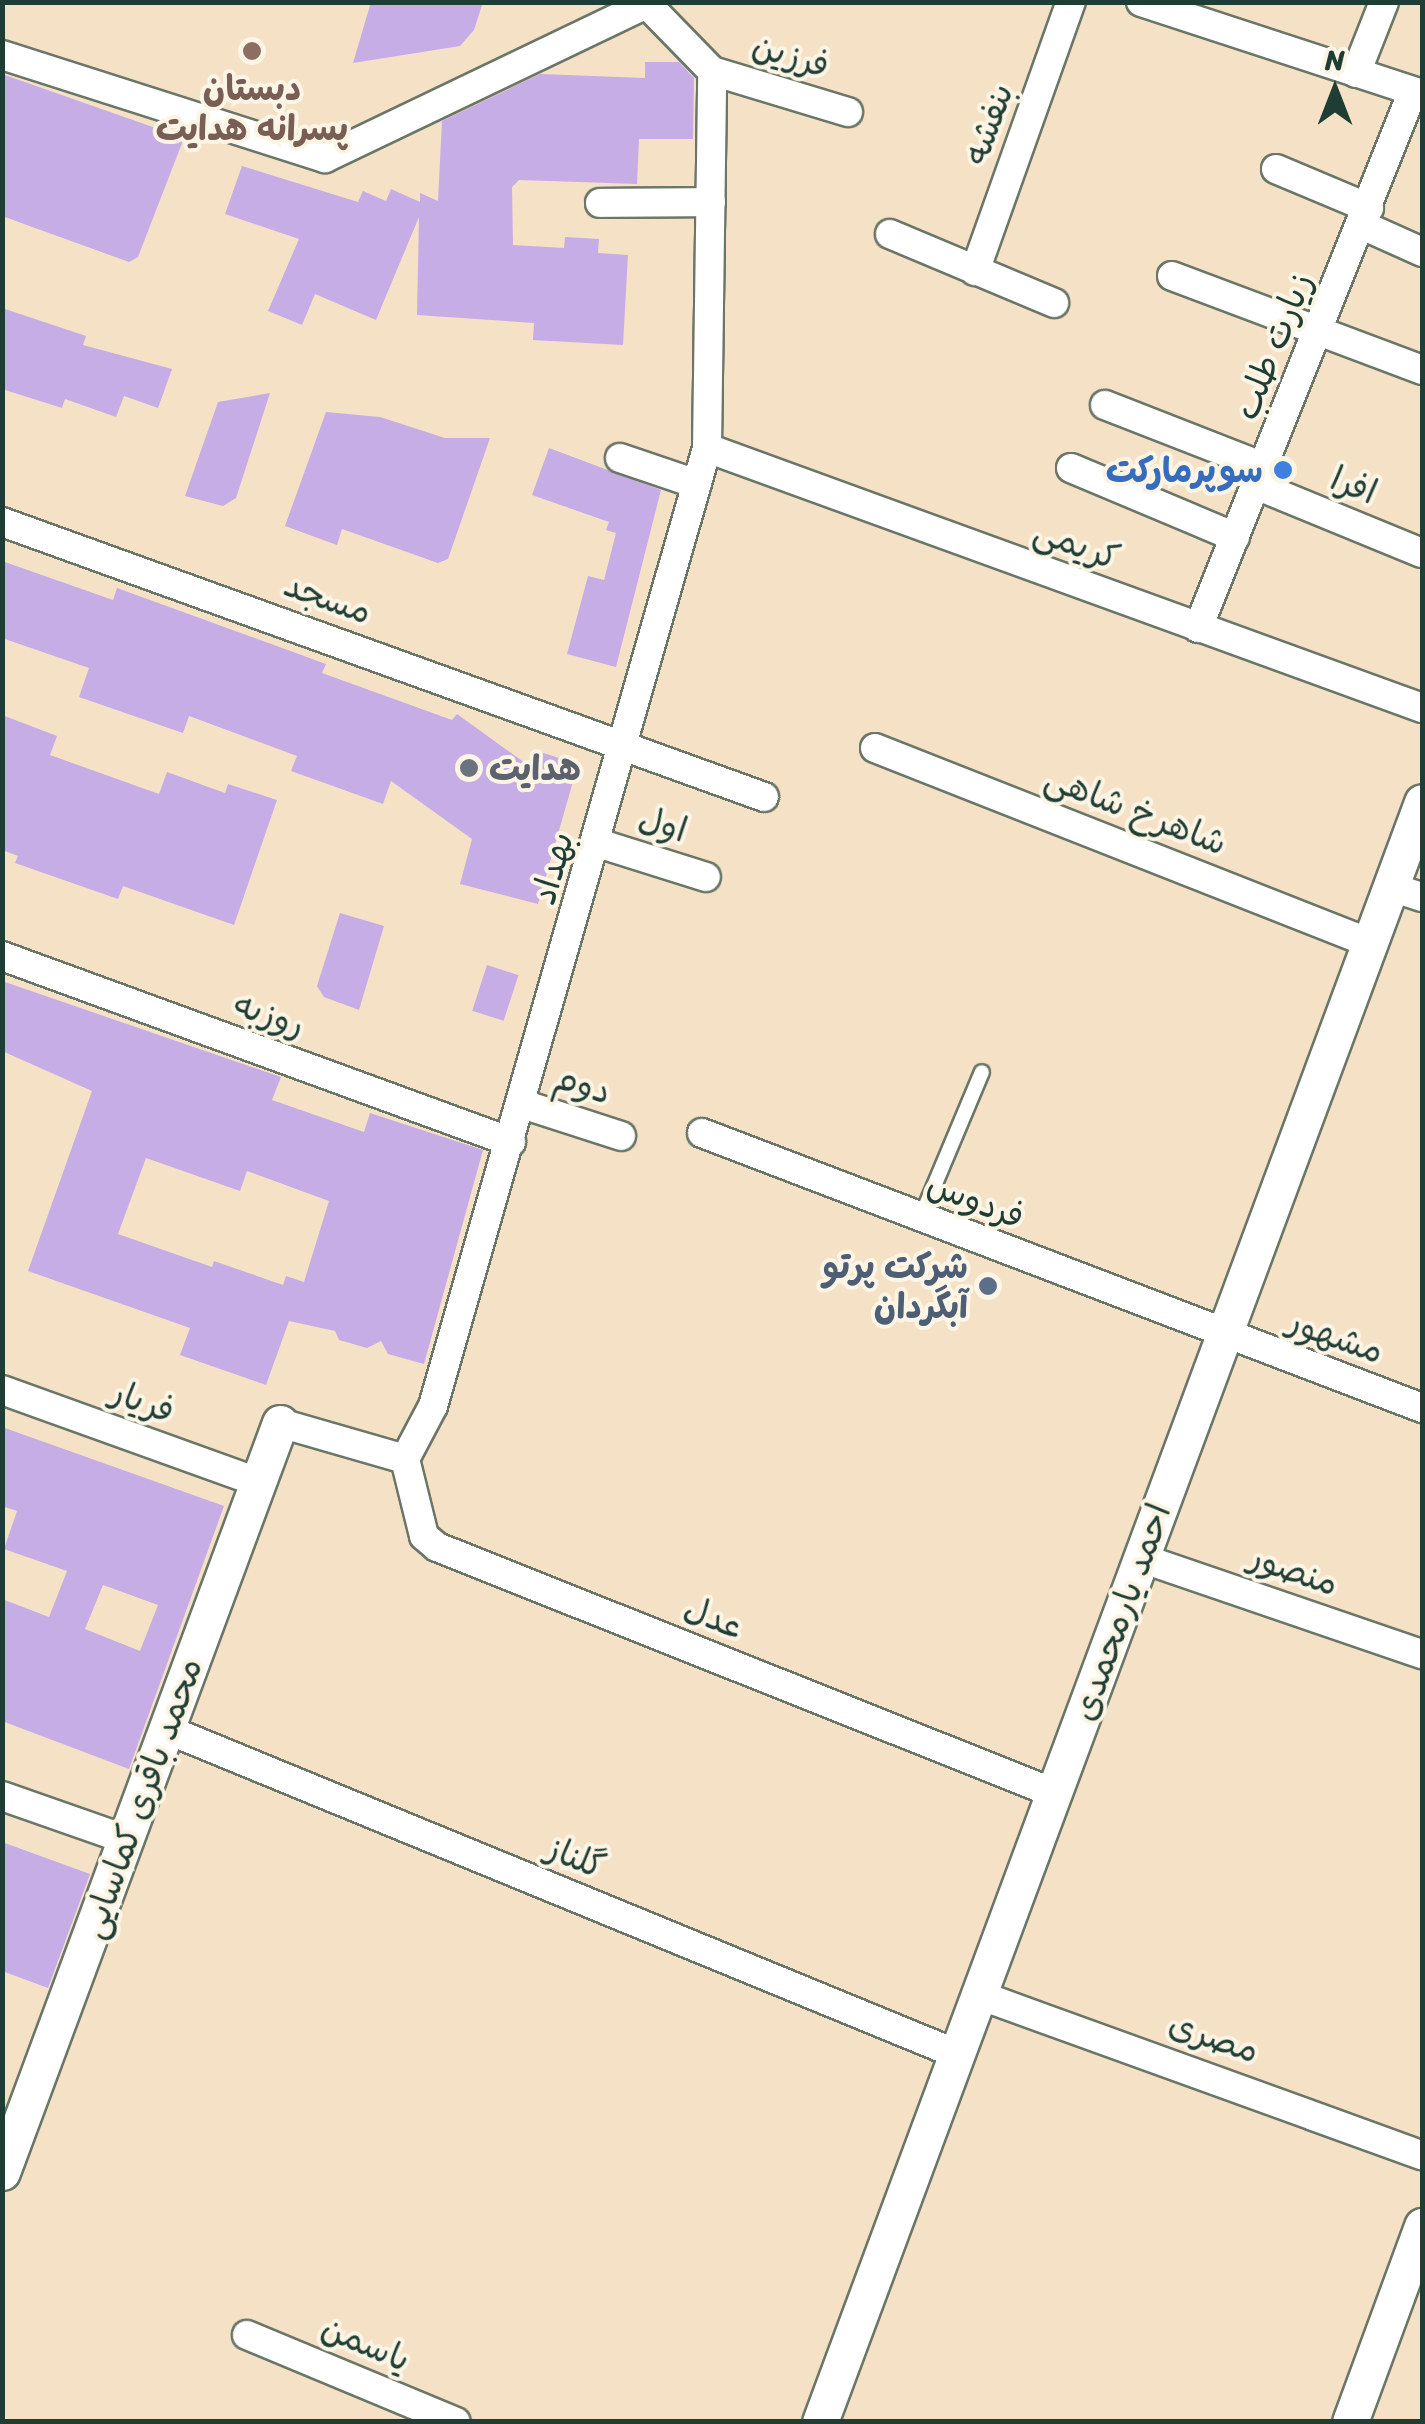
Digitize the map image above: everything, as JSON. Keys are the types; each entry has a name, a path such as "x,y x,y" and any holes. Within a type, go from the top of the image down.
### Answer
{"street":[{"name":"بنفشه","path":"975,271 1071,2"},
{"path":"1141,2 1187,10 1418,92"},
{"path":"1356,73 1384,2"},
{"path":"2,55 325,158 645,4 712,71"},
{"name":"فرزین","path":"712,71 848,112"},
{"name":"بهداد","path":"405,1459 433,1406 626,750 707,448 712,71"},
{"name":"زیارت طلب","path":"1198,628 1418,92"},
{"path":"1276,169 1422,252"},
{"path":"600,203 711,202"},
{"path":"890,234 1054,303"},
{"path":"1172,276 1422,370"},
{"name":"افرا","path":"1106,404 1422,553"},
{"name":"کریمی","path":"707,448 1422,708"},
{"path":"620,458 697,484"},
{"path":"1071,468 1235,537"},
{"name":"مسجد","path":"2,522 764,797"},
{"name":"شاهرخ شاهی","path":"875,748 1370,943"},
{"name":"احمد یارمحمدی","path":"820,2422 1370,943 1407,892 1422,802"},
{"name":"اول","path":"598,843 706,877"},
{"name":"روزبه","path":"2,956 510,1142"},
{"name":"دوم","path":"522,1104 621,1136"},
{"name":"فردوس","path":"702,1134 1224,1336"},
{"name":"مشهور","path":"1224,1336 1422,1408"},
{"name":"فریار","path":"2,1390 258,1482"},
{"path":"280,1423 405,1459"},
{"name":"محمد باقری کماسایی","path":"2,2172 280,1423"},
{"name":"عدل","path":"405,1459 424,1536 437,1547 1054,1793"},
{"name":"منصور","path":"1141,1558 1422,1654"},
{"name":"گلناز","path":"166,1729 957,2054"},
{"path":"2,1796 126,1840"},
{"name":"مصری","path":"978,1995 1422,2154"},
{"path":"1350,2422 1422,2226"},
{"name":"یاسمن","path":"247,2334 456,2422"}],"lane":[{"path":"920,1218 982,1072"}],"building":[{"path":"371,2 483,2 474,30 460,46 353,63"},
{"path":"645,62 679,62 694,78 693,139 639,139 637,184 519,180 512,187 513,245 564,248 565,237 599,239 598,253 628,255 623,345 533,340 534,323 417,315 419,217 376,320 315,294 302,325 268,311 299,239 225,214 242,166 358,202 363,191 386,201 391,189 420,202 420,193 438,201 442,121 540,74 645,78"},
{"path":"2,74 184,138 138,257 129,262 2,216"},
{"path":"2,308 86,336 83,345 172,369 158,408 124,396 116,417 65,399 62,408 2,389"},
{"path":"270,393 236,498 223,506 185,496 218,402"},
{"path":"326,412 380,417 445,438 490,438 448,559 438,563 342,529 337,545 285,526"},
{"path":"549,448 661,490 616,667 567,654 588,576 604,580 616,533 606,530 609,522 532,495"},
{"path":"2,561 113,600 117,588 326,664 322,673 452,720 457,714 532,768 537,751 578,764 538,904 460,884 472,839 391,781 383,804 291,771 297,756 189,716 183,733 79,697 89,668 2,638"},
{"path":"2,715 57,736 50,755 159,794 167,772 225,793 228,784 277,800 234,925 123,886 118,899 15,863 18,856 2,850"},
{"path":"340,913 384,926 359,1010 324,997 317,986"},
{"path":"487,965 518,975 504,1021 472,1011"},
{"path":"2,981 281,1077 272,1100 364,1132 370,1113 483,1150 424,1364 388,1354 381,1341 367,1348 339,1340 335,1331 289,1321 266,1385 180,1355 190,1328 28,1271 92,1091 2,1051","holes":["146,1158 240,1191 247,1171 329,1201 304,1282 286,1276 283,1285 214,1261 212,1267 118,1234"]},
{"path":"2,1427 224,1506 129,1769 2,1721 2,1599 49,1617 67,1571 4,1549 17,1511 2,1506","holes":["103,1585 158,1605 140,1651 85,1629"]},
{"path":"2,1842 90,1874 48,1988 2,1971"}],"place":[{"name":"دبستان پسرانه هدایت","path":"252,51"},
{"name":"سوپرمارکت","path":"1283,470"},
{"name":"هدایت","path":"469,768"},
{"name":"شرکت پرتو آبگردان","path":"988,1286"}]}
